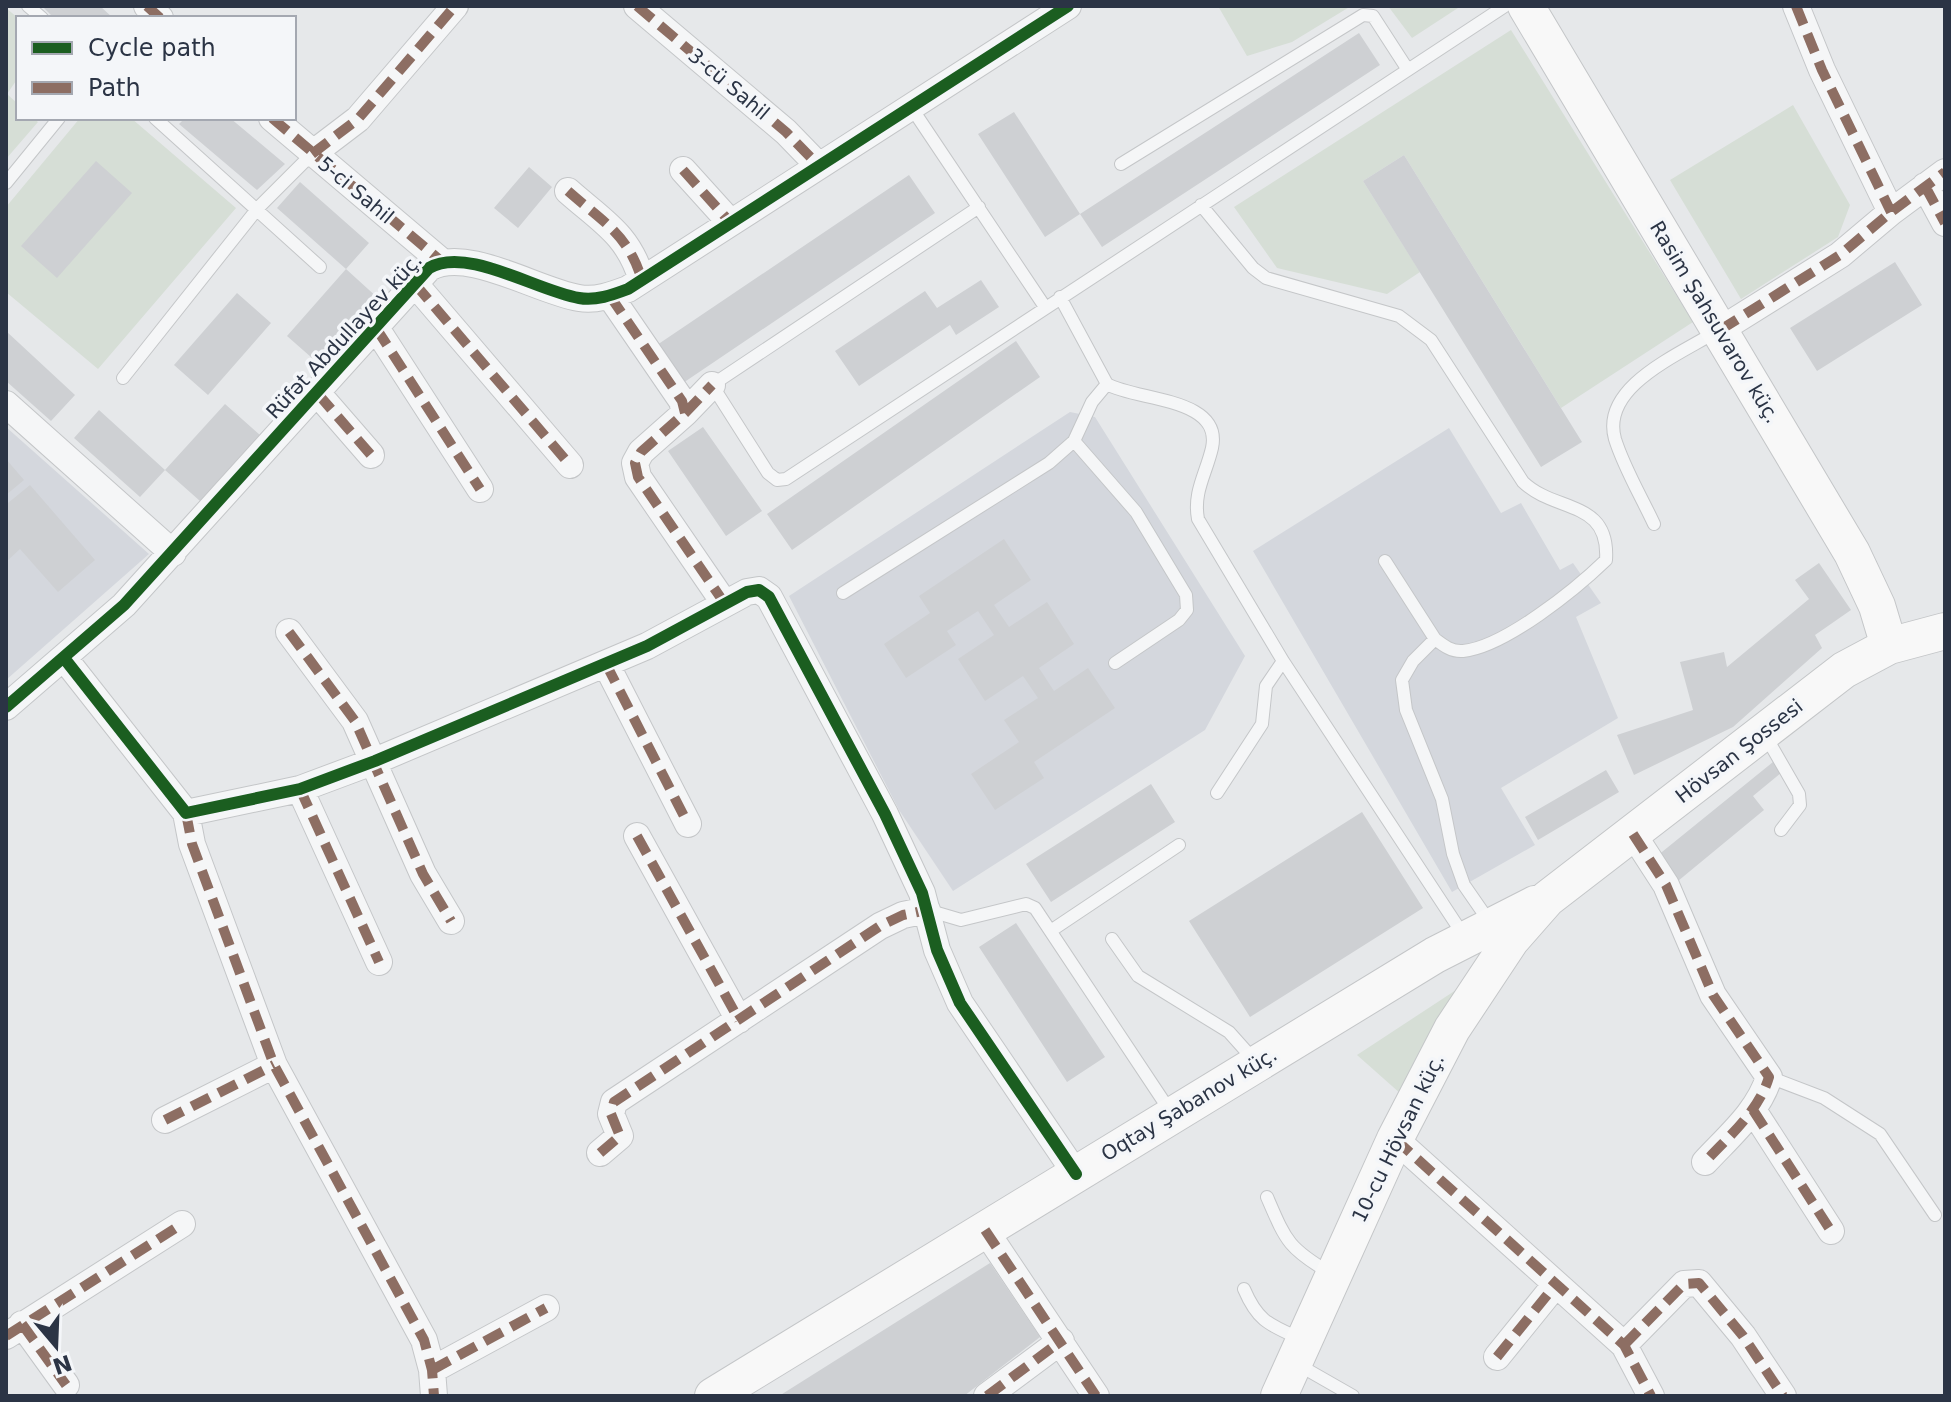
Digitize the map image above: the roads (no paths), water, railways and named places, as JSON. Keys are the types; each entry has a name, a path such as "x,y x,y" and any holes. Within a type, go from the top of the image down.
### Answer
{"street":[{"path":"312,154 358,119 455,6"},
{"name":"3-cü Sahil","path":"637,6 786,132 818,165"},
{"name":"Rüfət Abdullayev küç.","path":"6,707 124,605 415,284 441,261 469,264 578,298 610,296 642,280 1068,6"},
{"name":"Rasim Şahsuvarov küç.","path":"1526,6 1859,567 1889,646"},
{"path":"1796,6 1822,70 1891,212"},
{"name":"5-ci Sahil","path":"274,120 441,261"},
{"path":"683,170 730,222"},
{"path":"1720,330 1840,255 1935,179 1945,223"},
{"path":"568,191 623,238 633,251 642,280"},
{"path":"415,284 570,465"},
{"path":"610,296 682,401 685,413"},
{"path":"376,328 480,489"},
{"path":"712,385 641,452 635,463 638,477 725,604"},
{"path":"318,394 371,455"},
{"path":"6,404 173,553"},
{"path":"186,813 300,789 375,761 606,664 747,592 759,590 769,597 885,814 927,910 947,978 960,1003 1076,1174"},
{"name":"Hövsan Şossesi","path":"1547,899 1844,670 1889,646 1945,631"},
{"path":"289,632 355,721 423,874 451,921"},
{"path":"64,658 186,813 192,844 274,1065 417,1327 433,1383 546,1308"},
{"path":"606,664 688,824"},
{"path":"300,789 379,962"},
{"path":"1633,834 1666,885 1713,995 1769,1077 1764,1094 1753,1110 1705,1162"},
{"path":"637,836 739,1020"},
{"name":"Oqtay Şabanov küç.","path":"713,1396 1435,955 1547,899"},
{"name":"10-cu Hövsan küç.","path":"1279,1396 1395,1139 1474,993 1511,940 1547,899"},
{"path":"600,1153 620,1136 611,1114 614,1102 880,926 903,915 927,910"},
{"path":"1435,955 1464,955 1473,962 1477,974 1474,993"},
{"path":"165,1120 274,1065"},
{"path":"1753,1110 1831,1231"},
{"path":"1395,1139 1624,1345 1651,1396"},
{"path":"66,1385 14,1330 182,1224"},
{"path":"985,1230 1096,1396"},
{"path":"1624,1345 1684,1284 1699,1283 1743,1336 1783,1396"},
{"path":"1497,1357 1556,1284"},
{"path":"987,1396 1061,1341"}],"lane":[{"path":"979,207 712,385 768,473 777,480 786,479 1505,6"},
{"path":"1121,164 1363,15 1373,16 1408,70"},
{"path":"911,107 1045,307"},
{"path":"6,183 57,120"},
{"path":"157,120 320,267"},
{"path":"123,378 258,208 312,154"},
{"path":"1201,205 1253,268 1266,278 1399,316 1417,326 1431,340 1523,482 1534,493 1582,509 1595,520 1607,542 1606,560 1585,580 1499,637 1462,651 1446,649 1435,639 1385,561"},
{"path":"1060,297 1107,384 1119,391 1192,407 1208,424 1213,444 1194,501 1198,519 1283,661 1478,931"},
{"path":"1654,524 1615,437 1614,413 1626,388 1720,330"},
{"path":"843,593 1049,463 1074,441 1092,402 1107,384"},
{"path":"1074,441 1136,512 1186,595 1187,610 1179,620 1115,663"},
{"path":"1435,639 1413,661 1402,680 1406,710 1442,799 1453,854 1478,931"},
{"path":"1217,793 1262,724 1266,686 1283,661"},
{"path":"1763,732 1799,794 1800,805 1781,830"},
{"path":"1052,930 1179,845"},
{"path":"927,910 961,920 1026,904 1035,908 1171,1114"},
{"path":"1112,939 1138,976 1229,1032 1256,1062"},
{"path":"1769,1077 1824,1098 1880,1134 1935,1215"},
{"path":"1267,1197 1286,1240 1298,1254 1333,1274"},
{"path":"1244,1289 1254,1313 1263,1322 1353,1396"}]}
